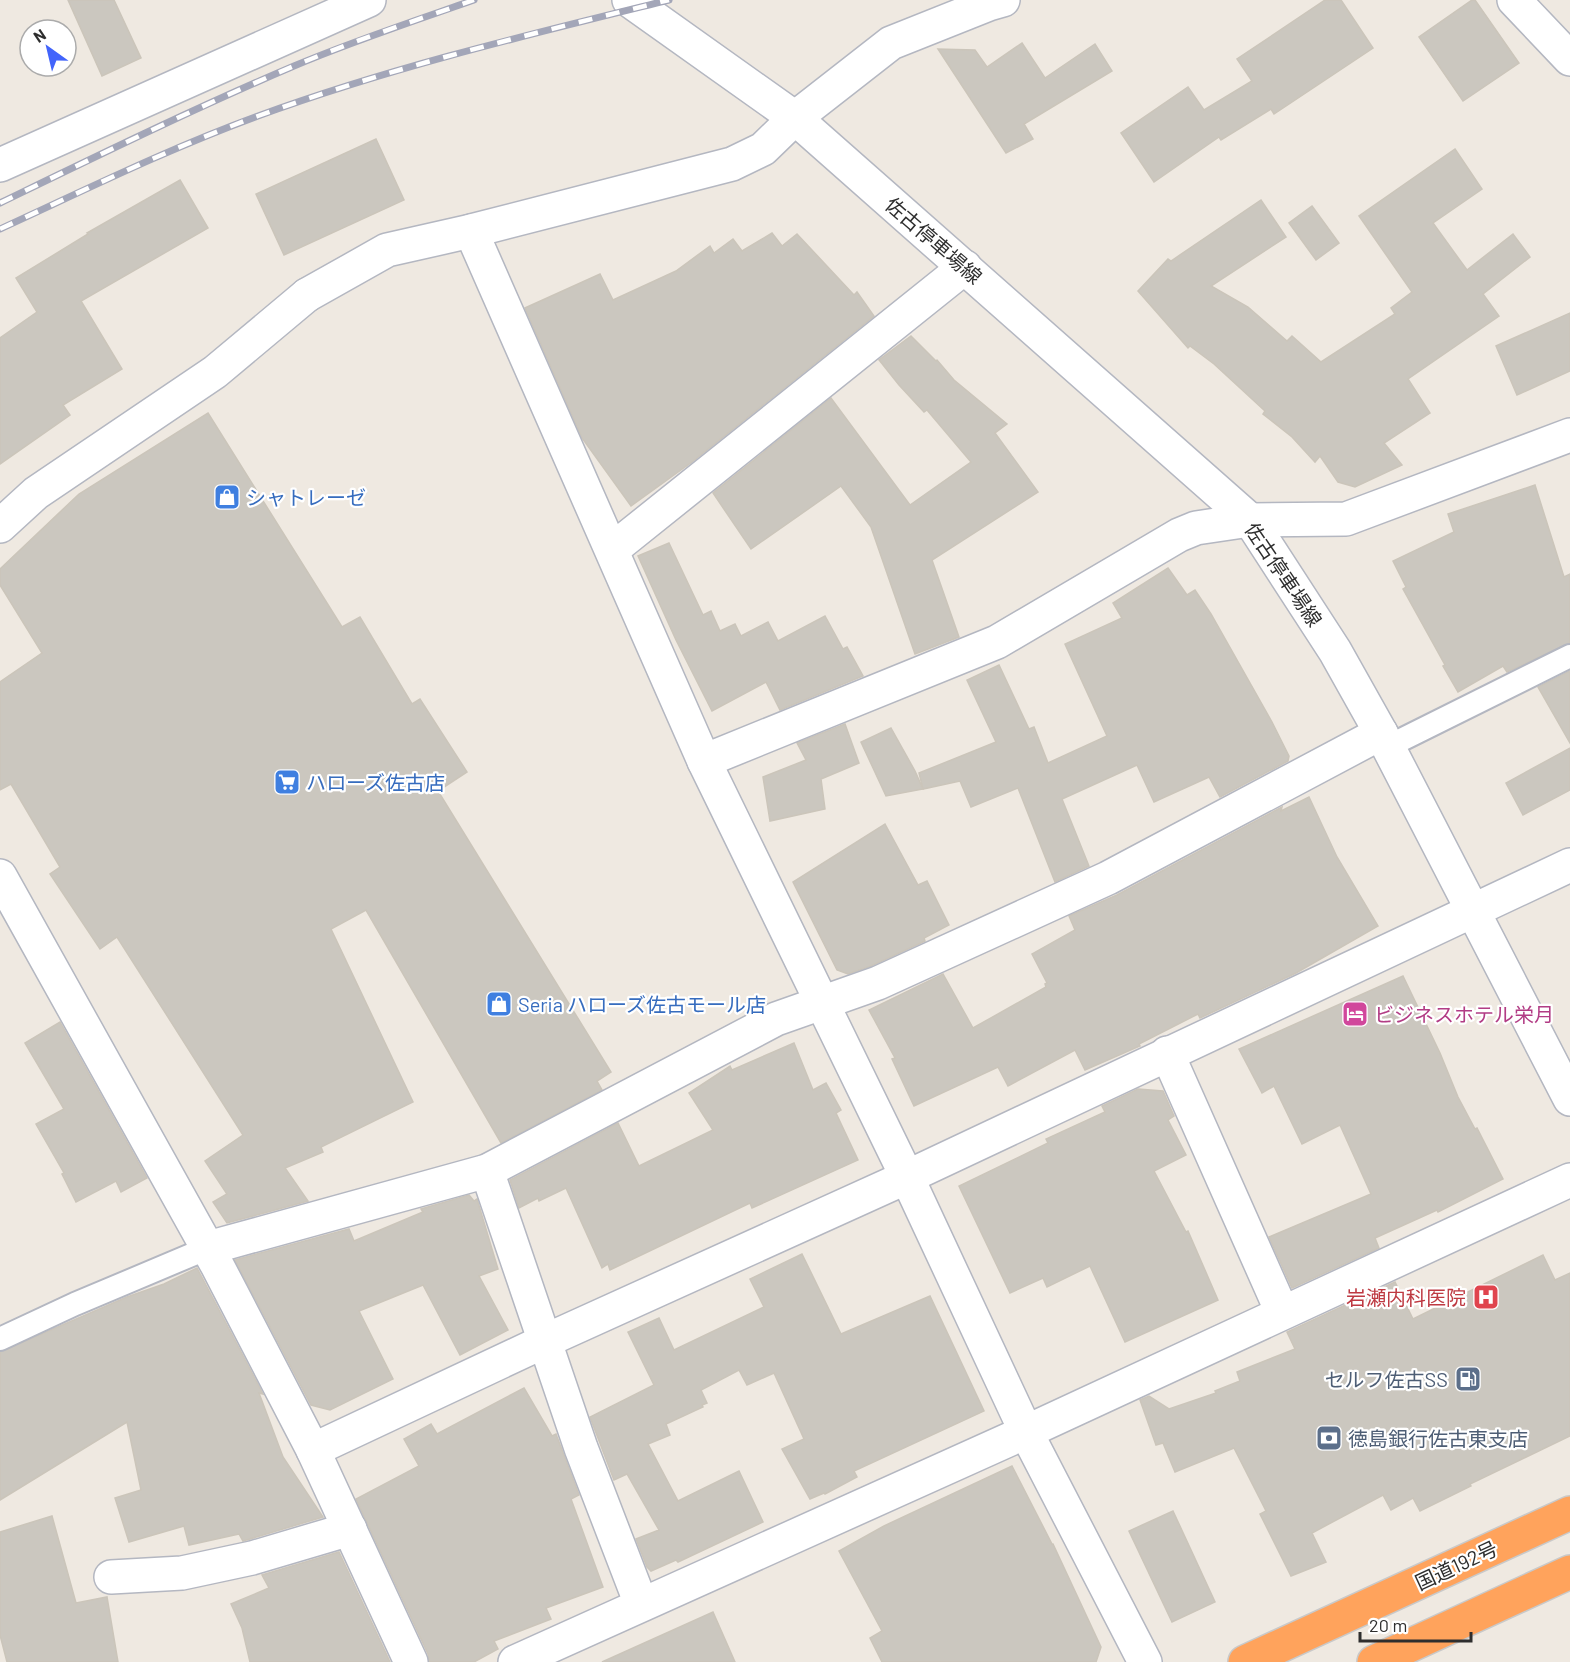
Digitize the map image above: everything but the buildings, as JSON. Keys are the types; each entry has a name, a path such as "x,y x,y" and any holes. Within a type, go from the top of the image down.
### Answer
{"highway":[{"name":"国道192号","path":"1245,1662 1570,1513"},
{"path":"1374,1662 1570,1572"}],"street":[{"path":"0,165 369,0"},
{"name":"佐古停車場線","path":"629,0 795,118 1250,520 1335,651 1384,740 1570,1099"},
{"path":"0,526 36,494 215,372 307,295 387,250 471,231 732,164 763,148 795,118 891,43 1003,0"},
{"path":"1514,0 1570,59"},
{"path":"471,231 613,549 704,761 907,1177 1026,1431 1145,1662"},
{"path":"613,549 965,267"},
{"path":"704,761 997,642 1196,528 1250,520 1346,519 1570,435"},
{"path":"208,1248 487,1171 776,1019 878,983 1108,878 1384,740"},
{"path":"313,1450 545,1341 907,1177 1570,865"},
{"path":"0,876 208,1248 313,1450 411,1662"},
{"path":"1167,1053 1282,1312"},
{"path":"487,1171 581,1448 641,1604"},
{"path":"515,1662 1026,1431 1570,1180"},
{"path":"111,1577 172,1561 182,1573 252,1558 350,1529"}],"lane":[{"path":"1384,740 1570,656"},
{"path":"0,1339 75,1304 208,1248"}],"railway":[{"path":"0,203 183,115 294,66 474,0"},
{"path":"0,229 193,142 308,98 462,52 669,0"}],"place":[{"name":"シャトレーゼ","path":"227,497"},
{"name":"ハローズ佐古店","path":"287,782"},
{"name":"Seria ハローズ佐古モール店","path":"499,1004"},
{"name":"ビジネスホテル栄月","path":"1355,1014"},
{"name":"岩瀬内科医院","path":"1486,1297"},
{"name":"セルフ佐古SS","path":"1468,1379"},
{"name":"徳島銀行佐古東支店","path":"1329,1438"}]}
